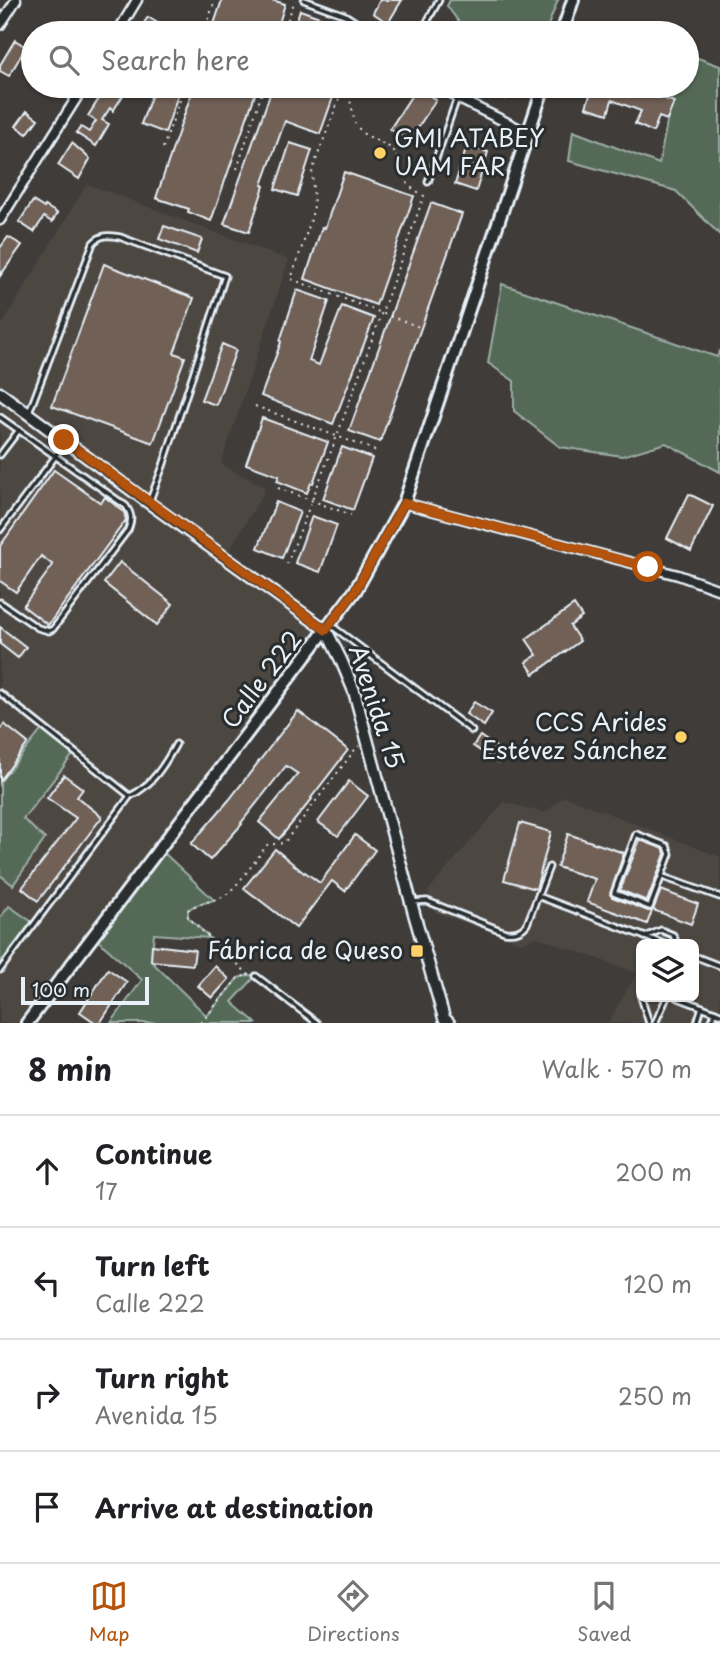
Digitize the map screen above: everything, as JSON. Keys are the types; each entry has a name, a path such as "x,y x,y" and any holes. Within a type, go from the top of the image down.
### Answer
{"main road":[{"path":"566,21 573,0"},
{"name":"Calle 222","path":"27,1023 355,591 404,503 540,98"}],"street":[{"path":"0,25 16,0"},
{"path":"124,21 137,0"},
{"path":"0,220 76,98"},
{"path":"457,98 528,133"},
{"name":"Avenida 15","path":"0,393 149,503 328,628 354,691 445,1022"},
{"path":"404,503 678,575 720,590"}],"lane":[{"path":"304,0 354,21"},
{"path":"428,21 439,0"},
{"path":"428,182 457,98"},
{"path":"28,413 97,238 105,234 120,237 225,276 149,503"},
{"path":"0,417 126,506 132,521 53,629 49,631 38,628 0,602"},
{"path":"0,455 19,430"},
{"path":"0,530 55,457 64,440"},
{"path":"328,628 472,731"},
{"path":"0,693 130,796"},
{"path":"0,970 130,796 148,784 176,744"},
{"path":"636,834 667,846 670,854 662,876 650,907 614,893 636,834"},
{"path":"411,903 427,901 505,932 515,933 527,925 549,867"},
{"path":"662,876 720,897"},
{"path":"538,896 650,939"},
{"path":"645,937 661,930 673,935 675,939"},
{"path":"699,958 720,966"},
{"path":"256,976 317,1023"},
{"path":"643,1002 649,1023"},
{"path":"655,1023 665,1002"},
{"path":"689,1002 718,1013 711,1023"},
{"path":"697,1023 702,1007"}],"path":[{"path":"208,21 215,0"},
{"path":"287,21 295,0"},
{"path":"163,148 181,98"},
{"path":"237,169 260,98"},
{"path":"340,98 312,173 314,206 291,278 422,328"},
{"path":"287,564 337,436 424,195 409,186 395,152 362,133 355,123 348,98"},
{"path":"255,406 377,451"},
{"path":"278,488 351,515"},
{"path":"249,975 188,917 188,910 227,894 267,845 284,843 357,747 368,743"},
{"path":"201,1023 238,978 256,976"}],"shaded area":[{"path":"87,184 289,260 221,464 266,488 229,551 160,509 326,630 27,1023 0,1023 0,398 146,507 0,393 0,328"},
{"path":"564,796 720,857 720,1023 608,1023 636,975 636,1002 699,1002 699,939 636,939 636,973 537,937 522,943 434,912 428,891 504,802 545,813"}],"green space":[{"path":"450,0 558,0 550,21 458,21 447,6"},
{"path":"699,58 720,66 720,235 676,191 569,161 573,131 659,164 672,98 699,98"},
{"path":"502,284 717,357 720,350 720,472 666,443 622,456 560,447 514,411 514,381 488,363"},
{"path":"44,727 75,752 23,819 45,839 13,885 0,875 0,782"},
{"path":"160,849 214,900 188,910 188,917 210,938 154,934 151,961 207,1016 238,978 256,976 232,1002 256,1023 111,1023 142,980 93,936"},
{"path":"9,906 35,924 0,969 0,918"}],"building":[{"path":"222,0 272,0 285,4 280,21 215,21"},
{"path":"380,0 402,0 389,21 373,13"},
{"path":"300,10 331,21 296,21"},
{"path":"15,40 21,44 21,56 9,76 0,71 0,65"},
{"path":"99,98 121,98 113,111 110,108 102,120 109,124 96,146 76,133 81,127 89,132 96,121 88,116"},
{"path":"151,98 177,98 165,133 141,124"},
{"path":"190,98 254,98 211,221 188,212 189,209 156,198"},
{"path":"269,98 333,98 320,134 285,121 262,185 264,186 249,232 224,224"},
{"path":"410,98 436,100 409,141 390,129"},
{"path":"589,98 663,98 674,102 667,120 659,117 653,132 635,124 641,111 612,100 608,114 586,107"},
{"path":"27,111 38,119 27,134 16,126"},
{"path":"72,143 90,159 79,179 58,165"},
{"path":"290,143 312,150 297,196 275,189"},
{"path":"467,146 488,152 476,191 455,184"},
{"path":"344,172 414,196 376,305 305,279"},
{"path":"33,201 57,213 52,222 44,217 34,232 19,222"},
{"path":"431,203 462,214 380,442 349,431"},
{"path":"164,226 202,239 197,253 159,239"},
{"path":"8,237 22,245 0,276 0,248"},
{"path":"104,264 194,298 174,353 185,357 153,443 52,406"},
{"path":"297,290 329,301 309,361 319,365 342,306 374,318 333,424 261,396"},
{"path":"222,344 236,350 216,405 201,400"},
{"path":"262,418 328,442 307,493 277,481 279,476 246,464"},
{"path":"342,447 372,458 353,510 323,499"},
{"path":"54,470 101,503 105,497 124,512 126,520 48,625 23,606 53,565 41,556 16,592 0,581 0,546"},
{"path":"689,494 713,506 691,551 667,538"},
{"path":"276,502 300,512 282,558 258,548"},
{"path":"312,516 337,525 320,572 295,563"},
{"path":"120,562 173,604 157,625 104,583"},
{"path":"574,605 582,617 570,626 580,641 534,674 526,662 537,655 526,639"},
{"path":"0,627 26,647 18,658 0,644"},
{"path":"474,702 492,713 484,726 466,714"},
{"path":"298,711 348,750 279,839 259,822 298,774 286,766 242,824 210,860 191,844"},
{"path":"4,724 28,743 0,781 0,730"},
{"path":"480,736 505,753 498,763 473,746"},
{"path":"64,775 83,789 77,797 102,817 38,901 22,888 76,818 47,798"},
{"path":"349,781 368,796 338,836 318,822"},
{"path":"520,823 551,832 536,889 504,880"},
{"path":"568,834 624,853 610,894 652,911 647,924 587,902 595,879 557,867"},
{"path":"355,835 375,850 345,891 332,881 296,928 244,888 275,849 320,883"},
{"path":"640,840 664,849 665,854 647,901 620,890"},
{"path":"661,890 698,904 691,924 653,910"},
{"path":"152,945 195,950 193,965 151,961"},
{"path":"215,966 229,979 212,998 198,986"},
{"path":"108,969 127,982 100,1023 96,1023 80,1012"}],"place":[{"name":"GMI ATABEY UAM FAR","path":"380,153"},
{"name":"CCS Arides Estévez Sánchez","path":"681,737"},
{"name":"Fábrica de Queso","path":"417,951"}],"route":[{"path":"64,440 326,630 355,591 404,503 648,567"}]}
